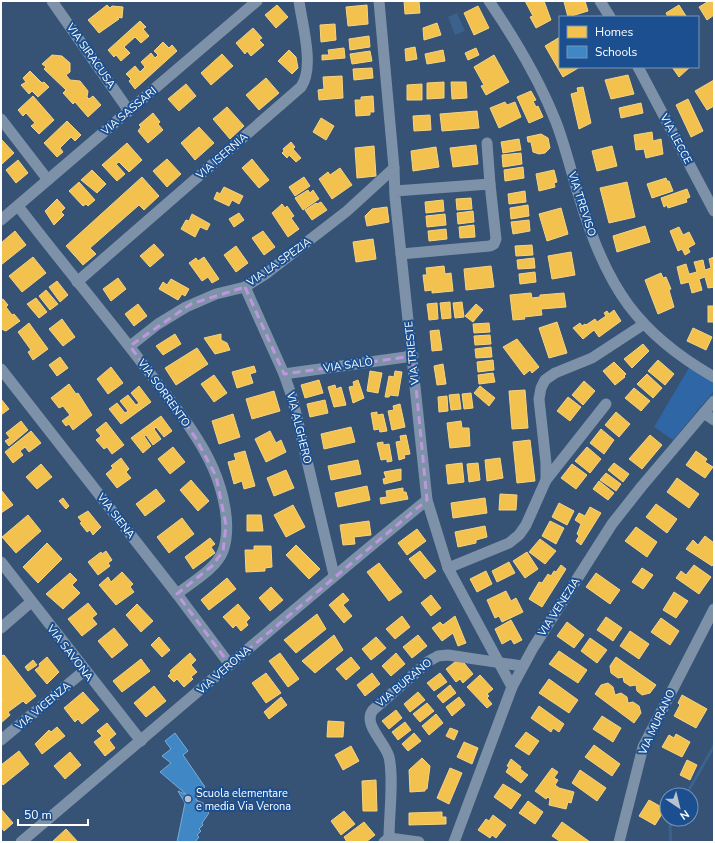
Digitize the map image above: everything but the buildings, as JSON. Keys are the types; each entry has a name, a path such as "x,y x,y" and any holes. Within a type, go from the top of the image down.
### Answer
{"street":[{"name":"VIA SIRACUSA","path":"52,1 129,111"},
{"name":"VIA SASSARI","path":"1,220 257,1"},
{"name":"VIA ISERNIA","path":"77,282 301,87 306,78 308,63 299,1"},
{"name":"VIA TRIESTE","path":"379,1 401,254 413,356 427,500 448,568 512,687"},
{"name":"VIA TREVISO","path":"488,1 521,51 546,99 560,134 589,227 606,271 624,301 644,324 682,358 714,377"},
{"path":"604,3 610,16"},
{"name":"VIA LECCE","path":"639,68 714,210"},
{"path":"1,119 48,180"},
{"path":"401,254 490,246 494,244 496,239 487,143"},
{"name":"VIA LA SPEZIA","path":"130,346 158,324 186,306 216,294 245,286 267,272 336,220 367,194 394,168"},
{"path":"395,191 490,184"},
{"name":"VIA SORRENTO","path":"18,206 77,282 130,346 172,403 206,454 216,476 223,504 226,535 220,556 212,566 177,594"},
{"name":"VIA ALGHERO","path":"245,286 284,374 294,409 334,575"},
{"path":"546,480 546,463 539,399 543,383 555,373 598,354 644,324"},
{"name":"VIA SALÒ","path":"284,374 413,356"},
{"name":"VIA SIENA","path":"1,369 177,594 230,665"},
{"name":"VIA VENEZIA","path":"454,842 512,687 540,635 612,524 714,401"},
{"path":"448,568 507,544 517,537 526,525 546,480 606,404"},
{"path":"704,412 714,420"},
{"name":"VIA VERONA","path":"25,841 334,575 427,500"},
{"name":"VIA SAVONA","path":"1,562 84,671 141,742"},
{"path":"1,628 31,602"},
{"name":"VIA MURANO","path":"619,842 643,747 714,609"},
{"name":"VIA BURANO","path":"386,840 390,762 385,748 370,722 371,713 429,661 436,657 448,655 522,666"},
{"name":"VIA VICENZA","path":"1,740 84,671"},
{"path":"386,840 419,842"}],"highlighted area":[{"path":"245,287 284,374 413,356 427,500 230,665 177,594 212,566 223,551 226,525 216,476 195,437 130,346 191,304"}],"shaded area":[{"path":"457,13 465,31 455,35 448,17"},
{"path":"690,366 714,381 714,391 673,440 654,427"}],"waterway":[{"path":"691,787 714,746"},
{"path":"670,827 671,842"}],"place":[{"name":"Scuola elementare e media Via Verona","path":"188,799"}]}
